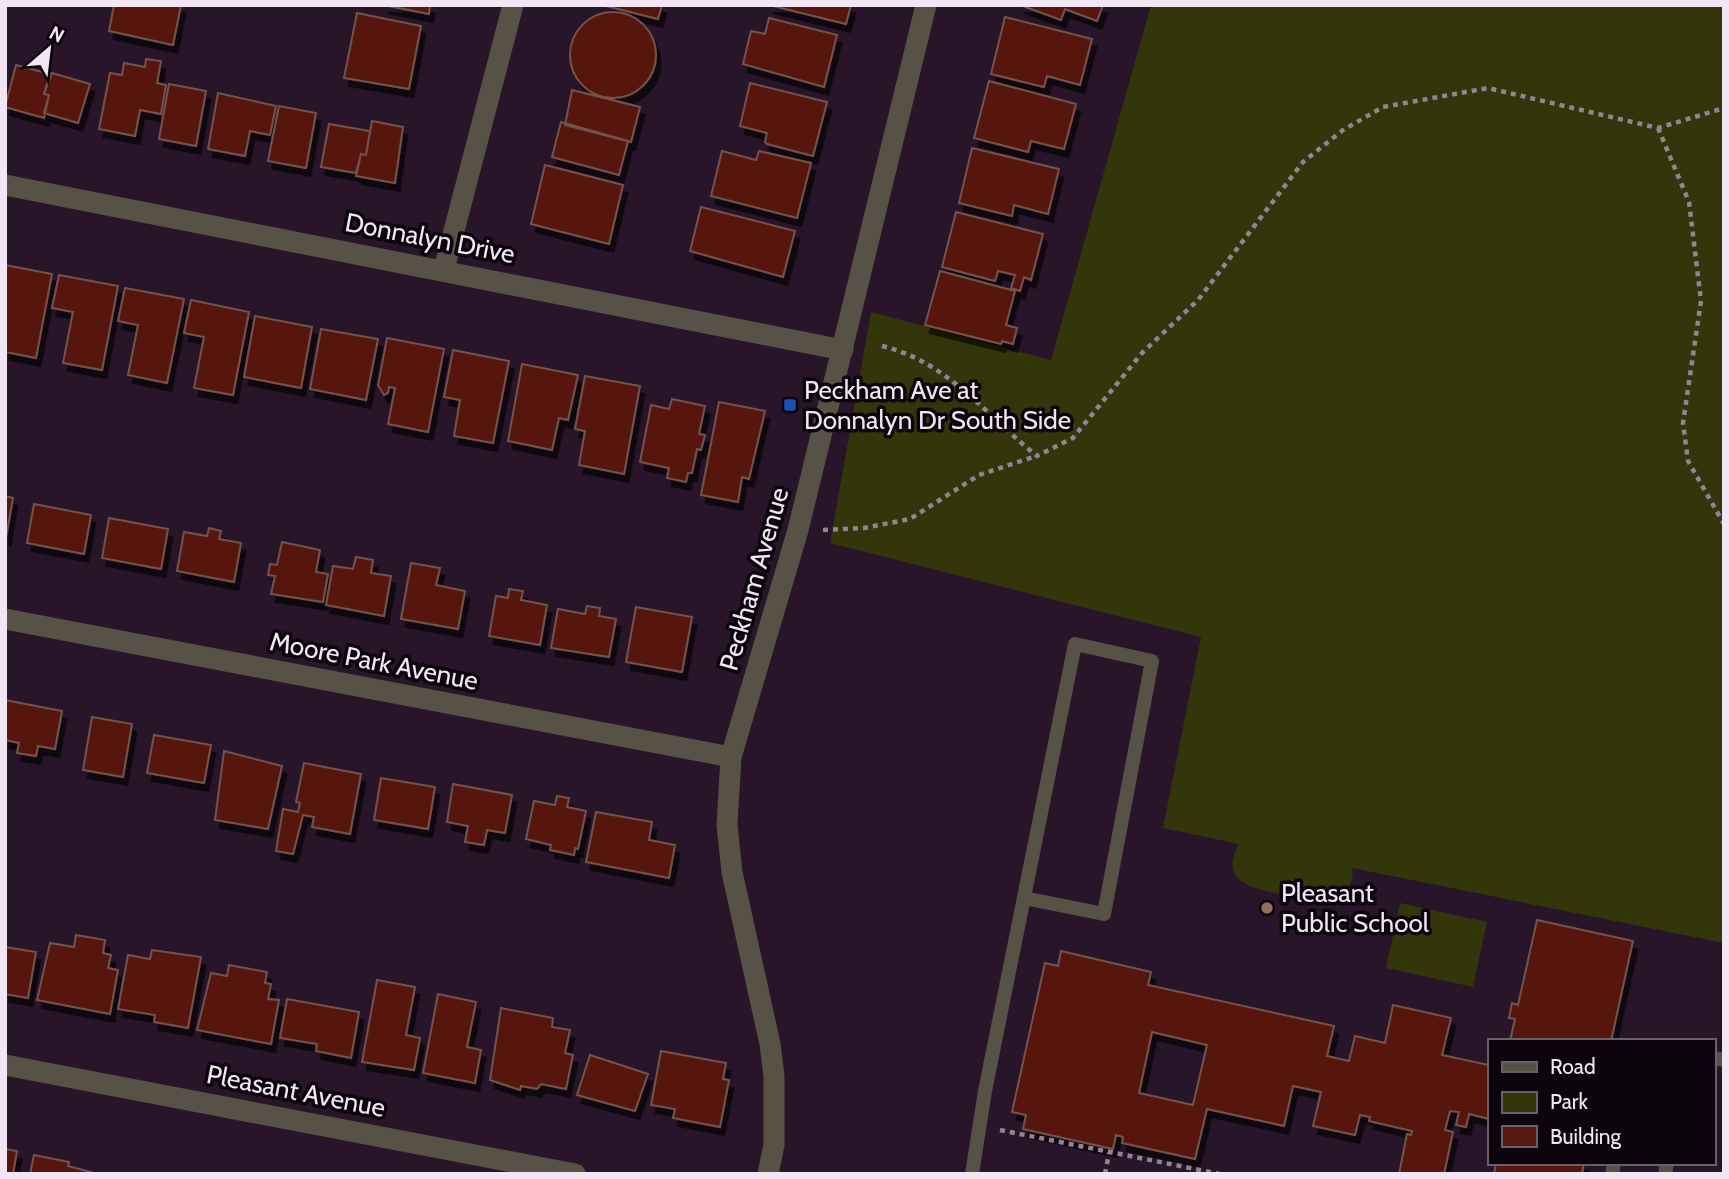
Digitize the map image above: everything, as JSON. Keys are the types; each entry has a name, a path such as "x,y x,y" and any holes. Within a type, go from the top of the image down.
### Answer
{"street":[{"path":"444,269 513,5"},
{"name":"Peckham Avenue","path":"768,1174 774,1145 774,1076 770,1044 732,872 727,825 731,757 798,530 926,5"},
{"name":"Donnalyn Drive","path":"5,185 843,349"},
{"name":"Moore Park Avenue","path":"5,620 731,757"},
{"name":"Pleasant Avenue","path":"5,1065 575,1174"}],"lane":[{"path":"972,1174 979,1126 1024,898 1075,643 1152,661 1104,914 1024,898"}],"path":[{"path":"798,530 864,528 910,519 979,475 1037,456 1073,438 1142,353 1198,300 1303,162 1343,130 1382,107 1488,88 1658,128 1724,108"},
{"path":"1658,128 1689,202 1701,301 1683,423 1688,461 1724,524"},
{"path":"882,346 934,369 975,396 1037,456"},
{"path":"979,1126 1220,1174"},
{"path":"1105,1174 1109,1153"}],"green space":[{"path":"1151,5 1724,5 1724,943 1352,868 1348,888 1340,899 1302,899 1249,885 1241,881 1232,867 1239,844 1163,828 1201,637 830,543 871,312 1051,360"},
{"path":"1400,903 1487,922 1473,987 1386,968"}],"building":[{"path":"114,5 181,5 173,45 109,31"},
{"path":"383,5 430,5 429,14"},
{"path":"602,5 662,5 658,19"},
{"path":"769,5 851,5 846,24"},
{"path":"1020,5 1103,5 1097,21 1065,9 1061,20"},
{"path":"613,12 630,15 644,24 653,38 656,55 653,72 644,86 630,95 613,98 596,95 582,86 573,72 570,55 573,38 582,24 596,15"},
{"path":"357,13 421,26 409,89 344,78"},
{"path":"1005,17 1092,39 1080,85 1047,76 1044,87 991,74"},
{"path":"769,18 837,35 824,87 743,64 751,31 765,34"},
{"path":"146,59 161,61 157,83 166,85 161,114 140,110 135,136 99,129 110,73 122,75 124,63 145,67"},
{"path":"16,65 50,74 44,94 49,95 44,118 5,107"},
{"path":"52,73 90,84 78,123 44,113 49,95 44,94"},
{"path":"989,81 1076,104 1064,149 1031,141 1028,152 974,138"},
{"path":"750,83 827,102 813,156 767,144 767,133 740,126"},
{"path":"169,84 206,91 196,146 159,139"},
{"path":"572,90 640,107 631,142 565,125"},
{"path":"218,93 276,106 270,135 250,131 245,156 208,149"},
{"path":"279,106 316,113 306,168 268,161"},
{"path":"372,121 403,127 395,183 356,176 361,154 366,155"},
{"path":"561,122 628,141 619,175 552,157"},
{"path":"329,124 370,131 366,155 361,154 356,173 321,167"},
{"path":"972,148 1059,169 1048,214 1014,205 1012,216 959,203"},
{"path":"722,151 756,160 759,151 811,163 797,218 711,196"},
{"path":"545,165 623,185 609,244 531,224"},
{"path":"701,207 795,231 783,277 690,251"},
{"path":"956,212 1043,234 1031,280 1024,277 1020,291 1011,288 1015,275 998,271 995,281 942,267"},
{"path":"5,265 52,274 36,358 5,352"},
{"path":"940,271 1015,291 1006,325 1017,328 1013,344 1002,341 1001,344 925,325"},
{"path":"59,275 118,286 102,370 63,363 73,312 52,308"},
{"path":"125,288 184,299 167,383 128,375 138,325 118,321"},
{"path":"191,300 249,312 233,395 194,388 204,337 184,333"},
{"path":"255,316 312,327 301,388 244,377"},
{"path":"321,329 378,339 366,400 310,389"},
{"path":"387,338 444,349 428,432 388,424 395,388 389,387 388,393 384,395 378,385"},
{"path":"453,350 509,361 493,443 454,436 460,400 444,397"},
{"path":"522,364 578,375 568,420 559,418 552,450 508,441"},
{"path":"585,376 640,386 624,474 579,465 585,431 575,429"},
{"path":"672,399 705,406 699,434 705,435 701,450 697,449 692,473 688,473 686,482 667,478 669,468 640,462 651,405 669,409"},
{"path":"719,402 765,411 749,479 742,477 738,502 701,495"},
{"path":"5,496 13,498 6,538 5,537"},
{"path":"34,504 91,515 84,554 27,543"},
{"path":"109,518 168,529 161,569 102,558"},
{"path":"209,528 221,531 219,539 241,543 234,582 177,571 184,532 207,536"},
{"path":"282,542 320,550 316,572 328,574 323,602 271,594 275,576 268,575 270,564 277,565"},
{"path":"356,557 373,560 371,573 391,576 384,616 326,605 333,566 353,569"},
{"path":"411,563 440,568 436,585 465,591 458,629 401,619"},
{"path":"509,589 523,591 521,600 547,605 540,645 489,636 496,596 508,598"},
{"path":"587,606 600,608 599,616 616,619 609,657 551,648 558,609 585,614"},
{"path":"636,607 692,617 682,672 626,662"},
{"path":"5,700 62,711 55,749 38,746 36,756 17,753 19,743 5,740"},
{"path":"92,717 132,724 123,777 83,770"},
{"path":"154,735 211,745 204,783 147,773"},
{"path":"224,751 282,766 268,829 215,820"},
{"path":"304,763 361,774 350,834 312,827 314,817 303,815 293,854 276,851 283,809 298,812 300,803 296,802"},
{"path":"381,778 435,787 428,829 374,820"},
{"path":"453,784 512,795 505,833 487,830 484,845 465,842 468,826 447,822"},
{"path":"557,796 569,798 567,807 586,811 578,849 575,848 574,855 550,850 551,845 526,839 534,801 555,805"},
{"path":"596,812 652,822 649,840 675,845 669,878 586,862"},
{"path":"1537,920 1633,941 1611,1039 1510,1039 1515,1019 1509,1018 1512,1003 1518,1005"},
{"path":"76,935 105,940 103,953 111,955 108,968 118,970 110,1014 37,1000 50,943 74,947"},
{"path":"5,947 36,952 28,998 5,994"},
{"path":"152,950 201,957 188,1028 154,1022 155,1015 118,1009 128,955 150,959"},
{"path":"1061,951 1151,972 1148,985 1334,1026 1327,1056 1349,1061 1355,1036 1385,1043 1393,1005 1451,1018 1442,1055 1488,1065 1488,1119 1469,1114 1466,1127 1456,1125 1459,1112 1450,1111 1445,1130 1453,1132 1444,1174 1399,1174 1407,1134 1411,1135 1412,1131 1369,1121 1370,1117 1360,1115 1355,1135 1313,1126 1321,1092 1293,1086 1284,1126 1207,1109 1195,1159 1122,1143 1123,1137 1116,1135 1113,1149 1023,1129 1026,1115 1012,1112 1045,963 1058,966","holes":["1152,1032 1207,1045 1193,1105 1139,1093"]},
{"path":"229,965 267,972 265,983 271,984 268,999 279,1000 271,1044 197,1030 211,973 227,976"},
{"path":"377,980 415,987 406,1035 420,1038 414,1070 362,1062"},
{"path":"438,994 476,1002 467,1047 481,1050 475,1083 423,1073"},
{"path":"287,999 359,1012 351,1058 316,1051 317,1044 280,1038"},
{"path":"501,1008 553,1018 552,1027 570,1030 565,1053 573,1055 566,1089 541,1084 537,1089 521,1086 520,1090 490,1080"},
{"path":"661,1051 726,1063 723,1079 729,1080 720,1127 673,1118 675,1109 651,1105"},
{"path":"590,1055 648,1074 635,1111 577,1095"},
{"path":"5,1149 17,1151 13,1174 5,1174"},
{"path":"34,1155 69,1162 68,1166 98,1174 30,1174"},
{"path":"1496,1165 1584,1165 1582,1174 1494,1174"}],"place":[{"name":"Peckham Ave at Donnalyn Dr South Side","path":"790,405"},
{"name":"Pleasant Public School","path":"1267,908"}]}
